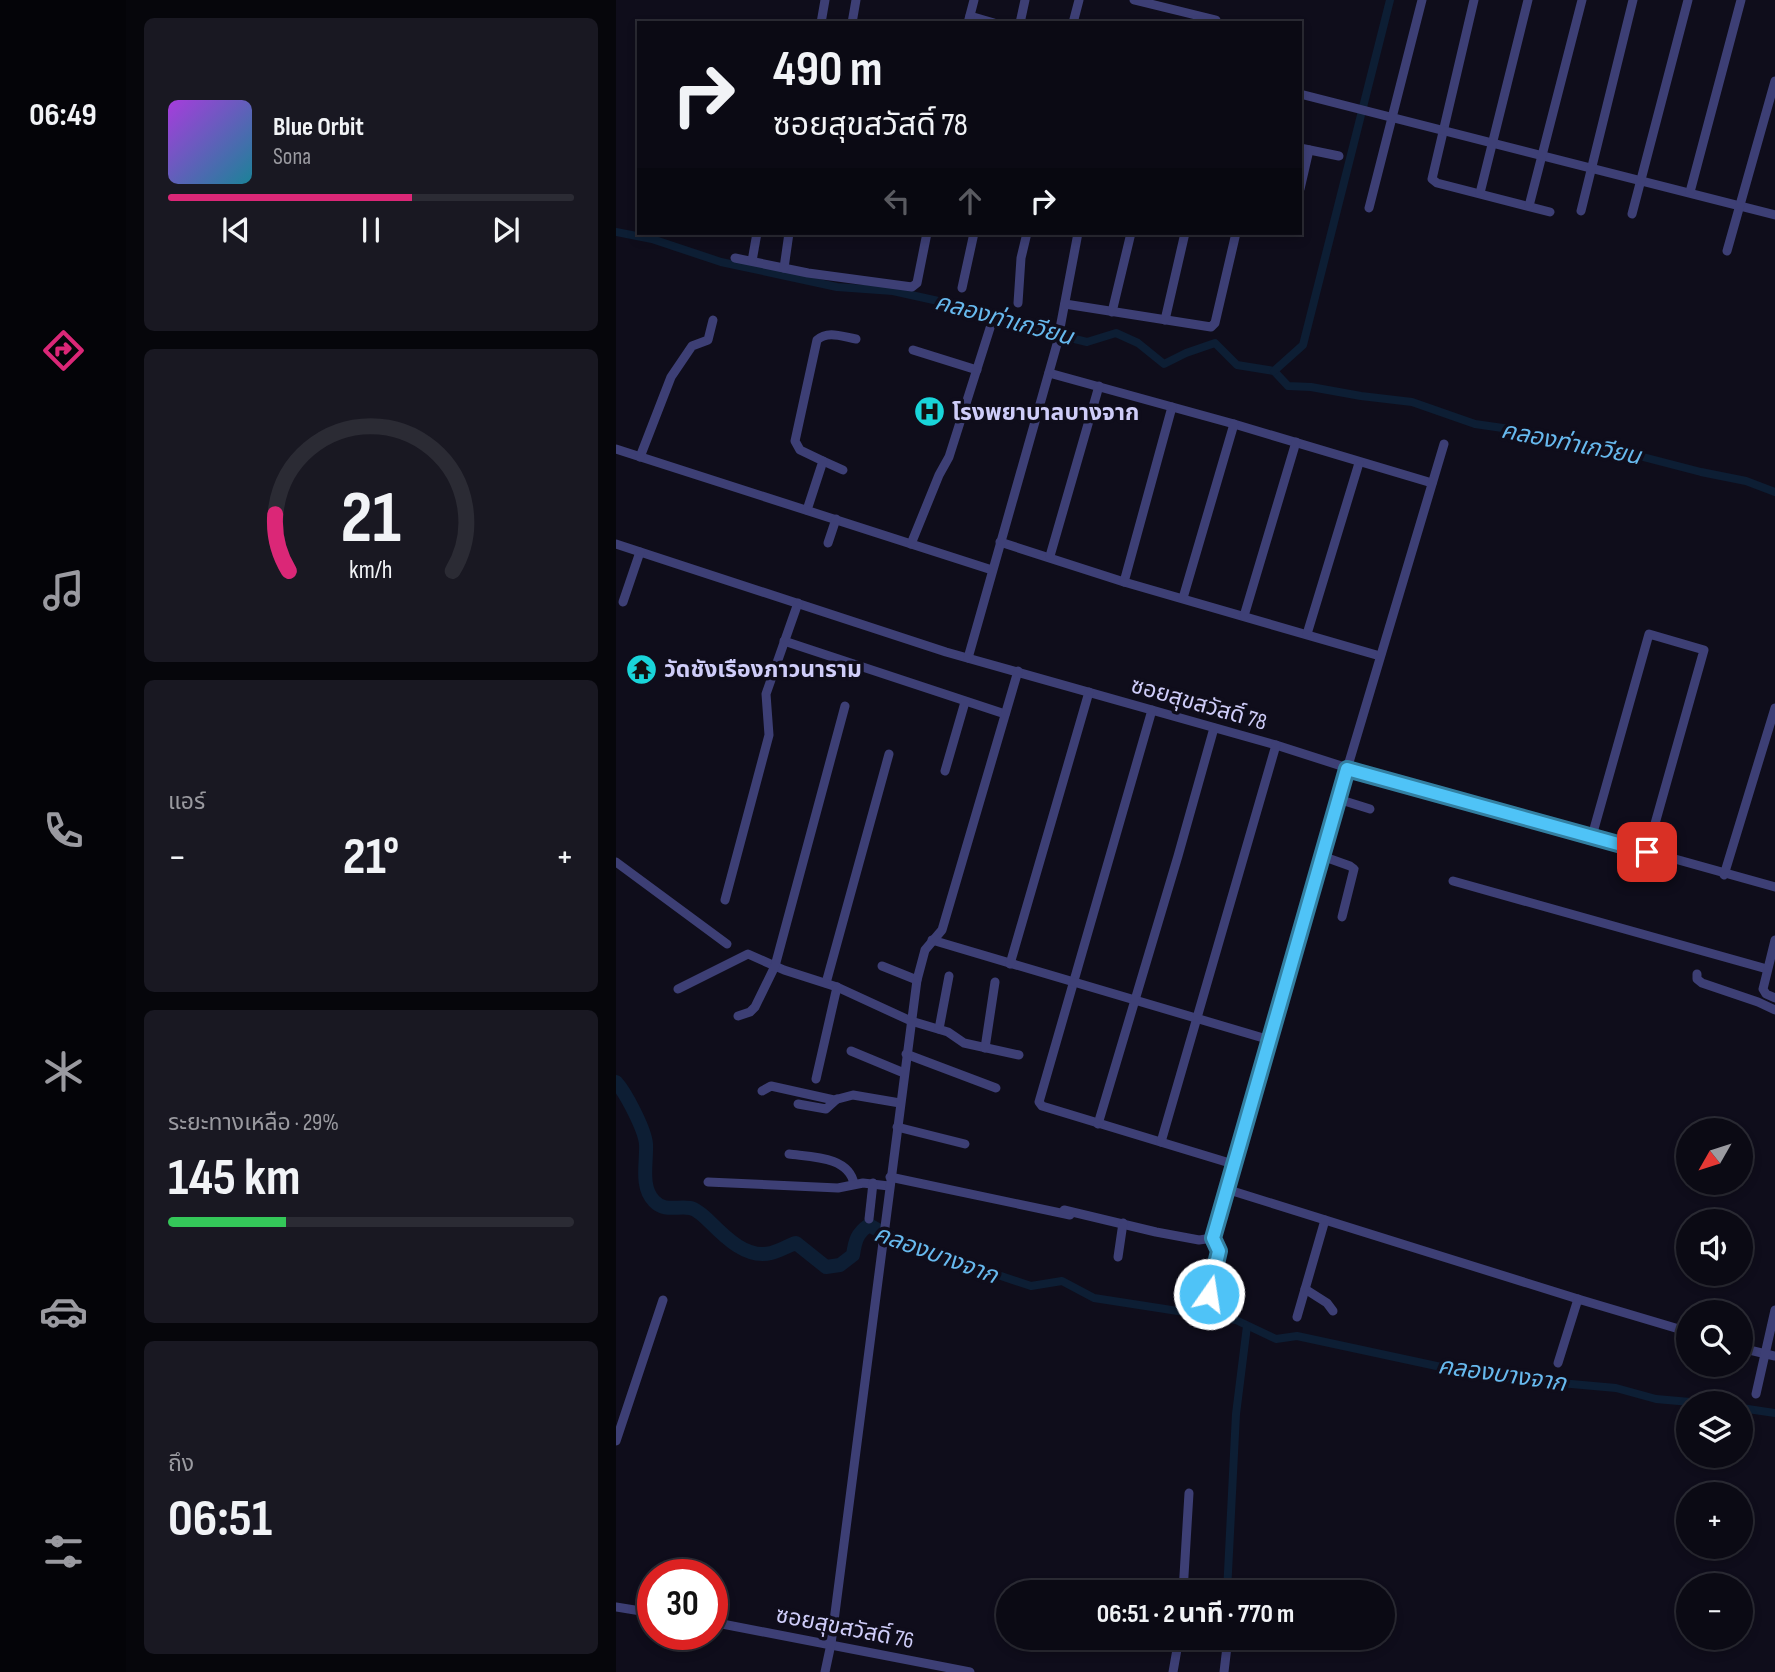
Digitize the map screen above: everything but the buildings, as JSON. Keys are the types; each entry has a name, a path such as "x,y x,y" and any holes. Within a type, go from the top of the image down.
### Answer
{"street":[{"path":"821,21 825,0"},
{"path":"852,21 856,0"},
{"path":"969,20 975,0"},
{"path":"1020,21 1025,0"},
{"path":"1074,21 1079,0"},
{"path":"1134,0 1216,20"},
{"path":"1369,208 1422,0"},
{"path":"1474,0 1432,179 1437,183 1550,212"},
{"path":"1480,193 1528,0"},
{"path":"1529,206 1581,0"},
{"path":"1581,211 1633,0"},
{"path":"1632,214 1688,0"},
{"path":"1690,192 1741,0"},
{"path":"1727,251 1775,81"},
{"path":"1302,94 1775,215"},
{"path":"1302,173 1305,149 1339,156"},
{"path":"752,261 757,235"},
{"path":"784,268 789,235"},
{"path":"735,258 784,268 915,286 927,235"},
{"path":"962,288 974,235"},
{"path":"1018,303 1021,258 1027,235"},
{"path":"968,658 1057,344 1078,235"},
{"path":"1112,312 1131,235"},
{"path":"1165,320 1185,235"},
{"path":"1065,304 1208,327 1213,325 1236,235"},
{"path":"640,457 671,377 692,346 708,340 713,320"},
{"path":"911,544 928,498 949,457 990,328"},
{"path":"843,470 800,450 795,441 817,340 829,334 856,339"},
{"path":"913,350 977,370"},
{"path":"1049,373 1432,483"},
{"path":"1050,556 1099,386"},
{"path":"1124,582 1172,407"},
{"path":"1183,598 1234,424"},
{"path":"1244,616 1296,442"},
{"path":"1209,1294 1219,1251 1213,1238 1226,1189 1444,444"},
{"path":"616,449 992,570"},
{"path":"807,510 823,461"},
{"path":"1307,634 1359,463"},
{"path":"828,544 836,519"},
{"path":"1000,542 1124,582 1380,656"},
{"name":"ซอยสุขสวัสดิ์ 78","path":"616,544 968,658 1214,727 1347,769 1775,887"},
{"path":"623,602 640,552"},
{"path":"725,900 769,735 766,694 798,603"},
{"path":"1592,836 1649,634 1704,650 1673,768 1647,852"},
{"path":"784,641 1005,714"},
{"path":"825,1672 831,1644 917,980 925,950 942,930 1018,671"},
{"path":"1010,964 1089,692"},
{"path":"944,771 965,702"},
{"path":"738,1016 755,1007 775,966 845,706"},
{"path":"1724,875 1775,708"},
{"path":"1152,710 1038,1102 1042,1106 1098,1124 1233,1164"},
{"path":"1098,1124 1214,727"},
{"path":"1161,1142 1276,746"},
{"path":"826,983 889,754"},
{"path":"1338,799 1370,809"},
{"path":"1322,856 1354,869 1342,917"},
{"path":"616,862 727,944"},
{"path":"1453,881 1767,969"},
{"path":"932,940 1270,1040"},
{"path":"1758,1002 1764,992 1775,940"},
{"path":"678,989 748,954 837,987 911,1021 952,1034 964,1043 1019,1055"},
{"path":"882,966 917,980"},
{"path":"1697,974 1697,979 1702,983 1775,1010"},
{"path":"939,1029 949,976"},
{"path":"985,1048 995,982"},
{"path":"816,1079 837,987"},
{"path":"1764,992 1775,998"},
{"path":"851,1051 904,1073"},
{"path":"906,1054 996,1088"},
{"path":"762,1091 771,1086 837,1099 853,1095 900,1103"},
{"path":"798,1104 826,1109 837,1099"},
{"path":"897,1127 965,1144"},
{"path":"789,1154 834,1161 850,1172 854,1184"},
{"path":"708,1182 838,1188 890,1181 1104,1222"},
{"path":"869,1219 873,1183"},
{"path":"1226,1189 1676,1328"},
{"path":"1063,1210 1156,1232 1199,1240 1213,1238"},
{"path":"1297,1317 1325,1220"},
{"path":"1118,1257 1124,1223"},
{"path":"1305,1289 1327,1303 1334,1311"},
{"path":"1558,1363 1578,1299"},
{"path":"616,1441 663,1300"},
{"path":"1756,1394 1775,1310"},
{"path":"1753,1350 1775,1356"},
{"path":"1184,1580 1189,1493"},
{"path":"616,1607 637,1610"},
{"name":"ซอยสุขสวัสดิ์ 76","path":"728,1625 970,1672"},
{"path":"1173,1672 1177,1650"},
{"path":"1224,1672 1227,1650"}],"waterway":[{"path":"1274,371 1303,345 1390,0"},
{"name":"คลองท่าเกวียน","path":"616,232 652,239 721,262 837,287 893,291 979,310 1087,342 1116,333 1138,343 1164,364 1215,343 1237,365 1274,371 1288,386 1412,402 1475,424 1537,433 1616,450 1746,481 1775,492"},
{"name":"คลองบางจาก","path":"616,1082 630,1103 642,1130 646,1144 647,1188 658,1204 666,1208 696,1210 730,1241 745,1250 771,1253 796,1243 826,1267 840,1265 853,1255 857,1238 869,1225 892,1238"},
{"name":"คลองบางจาก","path":"892,1238 956,1265 983,1270 1031,1286 1062,1281 1094,1298 1236,1320 1276,1339 1297,1336 1483,1376 1616,1388 1656,1399 1676,1401"},
{"path":"1228,1580 1236,1414 1247,1326"},
{"name":"คลองบางจาก","path":"1753,1410 1775,1413"}],"place":[{"name":"โรงพยาบาลบางจาก","path":"929,412"},
{"name":"วัดชังเรืองภาวนาราม","path":"641,669"}],"route":[{"path":"1209,1294 1219,1251 1213,1238 1229,1177 1279,1012 1347,769 1647,852"}]}
